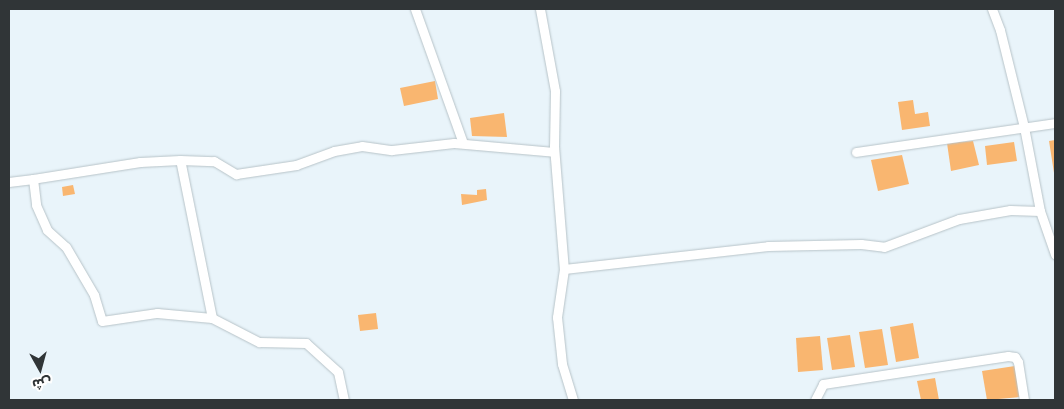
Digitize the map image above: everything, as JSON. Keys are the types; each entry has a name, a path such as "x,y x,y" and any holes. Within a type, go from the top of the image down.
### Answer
{"street":[{"path":"415,9 463,143"},
{"path":"540,9 555,91 554,152 564,269 557,317 562,364 573,400"},
{"path":"992,9 1000,30 1024,127 1040,211 1055,254"},
{"path":"856,152 1055,123"},
{"path":"9,182 140,162 180,160 214,161 236,174 296,165 334,151 362,146 392,150 463,143 554,152"},
{"path":"180,160 212,318"},
{"path":"32,179 36,205 48,230 66,247 94,295 102,321 157,314 212,318 259,342 306,343 338,372 344,400"},
{"path":"564,269 768,246 861,244 884,247 959,219 1010,210 1040,211"},
{"path":"815,400 823,384 1008,356 1018,362 1024,400"}],"building":[{"path":"435,81 438,99 404,106 400,88"},
{"path":"913,100 915,114 928,112 930,126 902,130 898,102"},
{"path":"504,113 507,137 472,136 470,118"},
{"path":"1055,140 1055,173 1054,173 1049,141"},
{"path":"973,141 979,165 951,171 947,143"},
{"path":"1014,142 1017,161 987,165 985,146"},
{"path":"902,155 909,184 878,191 871,160"},
{"path":"73,185 75,194 63,196 62,187"},
{"path":"486,189 487,200 462,205 461,194 477,195 477,190"},
{"path":"376,313 378,329 360,331 358,315"},
{"path":"913,323 919,358 896,362 890,327"},
{"path":"882,329 888,365 865,368 859,332"},
{"path":"850,335 855,367 832,370 827,338"},
{"path":"820,336 823,370 798,372 796,338"},
{"path":"1015,366 1020,397 987,400 982,371"},
{"path":"935,378 939,400 921,400 917,381"}]}
